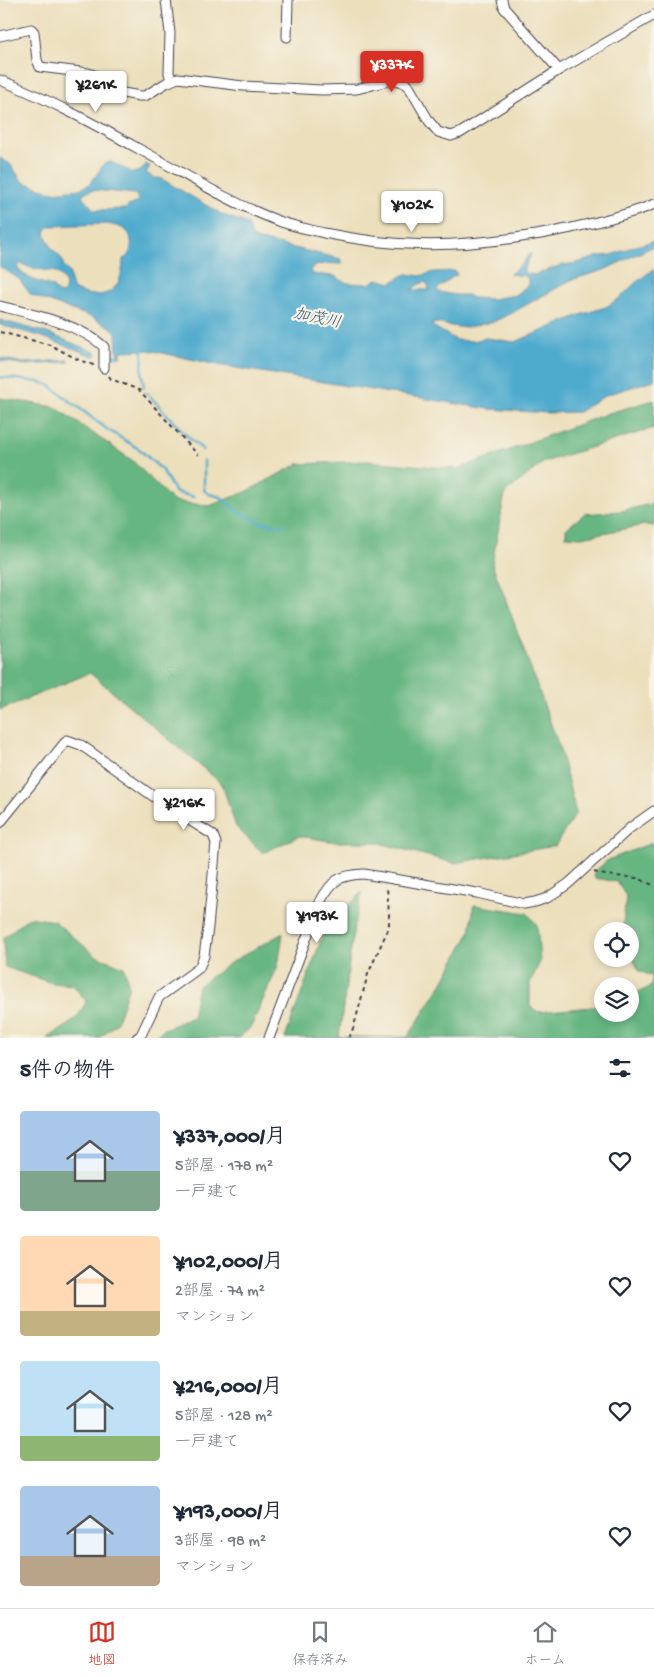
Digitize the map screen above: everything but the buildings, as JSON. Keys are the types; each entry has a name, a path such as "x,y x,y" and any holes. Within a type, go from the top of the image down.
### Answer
{"street":[{"path":"166,0 170,33 169,73 171,80"},
{"path":"287,37 288,0"},
{"path":"502,0 504,8 559,70"},
{"path":"0,36 31,29 34,32 37,60 40,67 88,73 132,96 145,96 171,80 189,78 243,86 322,90 357,89 392,80 400,81 408,85 429,121 438,132 451,136 460,133 559,70 654,14"},
{"path":"0,80 140,149 252,210 277,221 356,240 430,246 499,240 566,231 654,204"},
{"path":"0,306 58,322 96,339 104,347 104,368"},
{"path":"0,823 67,740 80,745 167,806 213,835 216,843 204,956 199,968 159,998 141,1035 137,1038"},
{"path":"269,1038 320,902 327,889 335,880 348,875 364,874 388,877 477,893 524,904 547,898 586,869 630,828 654,811"}],"path":[{"path":"0,332 18,335 50,345 78,360 104,368 111,379 139,390 198,455"},
{"path":"586,869 605,875 637,878 653,885 654,888"},
{"path":"349,1038 368,974 388,927 390,914 388,877"}],"green space":[{"path":"0,398 55,407 133,461 173,501 209,506 246,492 298,464 368,461 458,469 609,413 654,400 654,428 544,462 505,493 492,564 559,746 576,813 555,846 454,863 376,842 335,842 299,836 263,853 236,827 222,784 90,673 0,710"},
{"path":"654,503 654,526 645,525 582,537 566,536 566,529 584,514 622,511"},
{"path":"654,842 654,1038 285,1038 324,932 362,892 354,927 339,1037 408,1037 443,982 470,932 474,905 527,913 537,925 540,962 530,983 530,1006 538,1012 594,1007 594,1022 639,1022 639,992 652,986 652,976 639,971 637,967 639,967 639,922 623,922 626,896 617,882 595,878 594,872 608,860"},
{"path":"29,917 54,921 96,956 124,967 129,986 116,1024 99,1038 47,1038 65,1027 75,1018 84,1007 86,1001 73,985 52,983 5,967 3,938"},
{"path":"283,933 278,966 251,1027 239,1038 155,1038 162,1030 192,1017 198,986 233,961"}],"water":[{"name":"加茂川","path":"0,158 10,164 23,182 53,192 79,189 90,184 104,164 111,162 133,173 142,170 146,164 150,166 146,173 154,178 160,178 223,215 248,224 252,237 256,239 341,259 343,263 341,264 325,264 310,269 312,274 334,276 347,283 369,284 377,279 391,283 407,274 420,276 434,272 455,271 457,275 439,287 437,290 439,292 492,299 516,295 528,285 526,276 510,274 523,263 529,254 531,254 524,270 525,273 534,275 562,265 612,255 654,241 654,246 604,270 571,280 493,322 468,327 436,323 431,325 456,340 473,341 486,338 515,342 580,315 606,307 620,298 635,283 654,269 654,380 606,395 579,412 547,413 489,409 218,365 149,350 121,351 121,357 116,357 119,355 116,332 109,326 91,317 31,295 19,279 0,267","holes":["93,190 135,194 138,199 136,203 125,209 94,210 82,196 85,192","105,224 119,227 128,232 131,248 129,256 123,259 122,271 115,287 102,295 83,293 73,289 70,275 64,267 62,259 51,247 45,234 50,226","22,264 31,268 56,272 66,284 65,291 62,294 58,293 53,287 30,278 18,269 18,265","426,282 429,287 428,290 411,290 419,284"]},
{"path":"0,320 47,333 97,353 95,357 40,336 0,325"},
{"path":"0,358 23,363 68,360 69,362 28,365 0,361"}],"waterway":[{"path":"143,347 142,373 144,388"},
{"path":"106,355 118,356"},
{"path":"0,377 40,382 49,385 108,430 139,449 162,470 175,492 194,497"},
{"path":"147,393 186,435 203,450"},
{"path":"204,461 204,490 209,494 221,497 238,512 260,522 284,526"}]}
